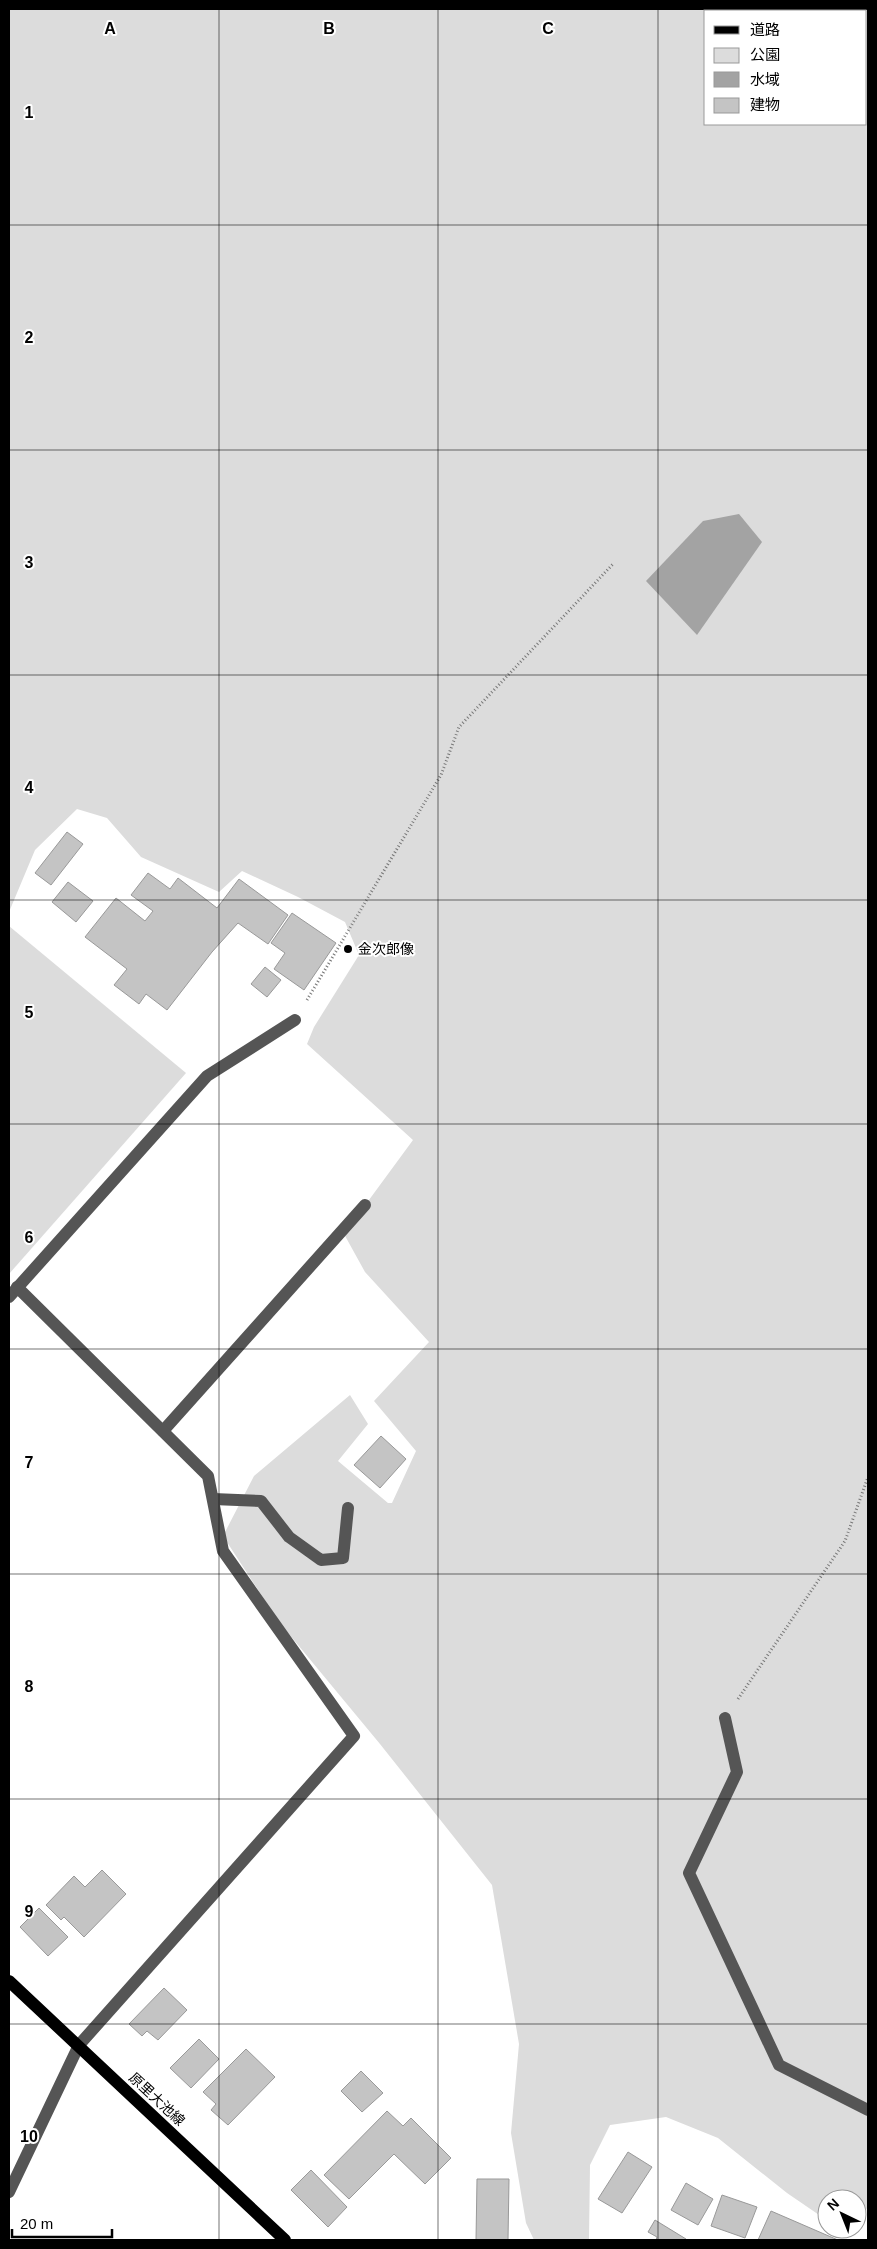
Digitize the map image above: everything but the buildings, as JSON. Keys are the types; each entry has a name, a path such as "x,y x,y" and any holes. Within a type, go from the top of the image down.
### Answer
{"main road":[{"name":"原里大池線","path":"9,1981 285,2240"}],"street":[{"path":"9,2192 78,2045 354,1736 223,1552 208,1476 163,1431 13,1292 207,1076 295,1020"},
{"path":"163,1431 365,1205"},
{"path":"213,1499 261,1501 289,1537 321,1560 342,1558 348,1508"},
{"path":"725,1718 737,1772 689,1873 779,2065 868,2110"}],"path":[{"path":"295,1020 441,775 460,727 613,564"},
{"path":"725,1718 845,1540 868,1477"}],"green space":[{"path":"9,9 868,9 867,2208 867,2189 817,2189 817,2214 787,2193 718,2138 666,2117 610,2125 590,2165 589,2240 534,2240 526,2223 511,2133 519,2044 492,1885 380,1744 279,1622 223,1536 254,1476 350,1395 368,1424 338,1461 388,1503 392,1503 416,1451 374,1401 429,1342 365,1272 344,1234 413,1140 307,1044 314,1027 359,955 345,922 298,897 242,871 219,892 141,857 107,818 77,809 35,850 9,912"},
{"path":"9,926 186,1073 9,1274"}],"water":[{"path":"739,514 762,542 697,635 646,581 703,521"}],"place":[{"name":"金次郎像","path":"348,949"}]}
